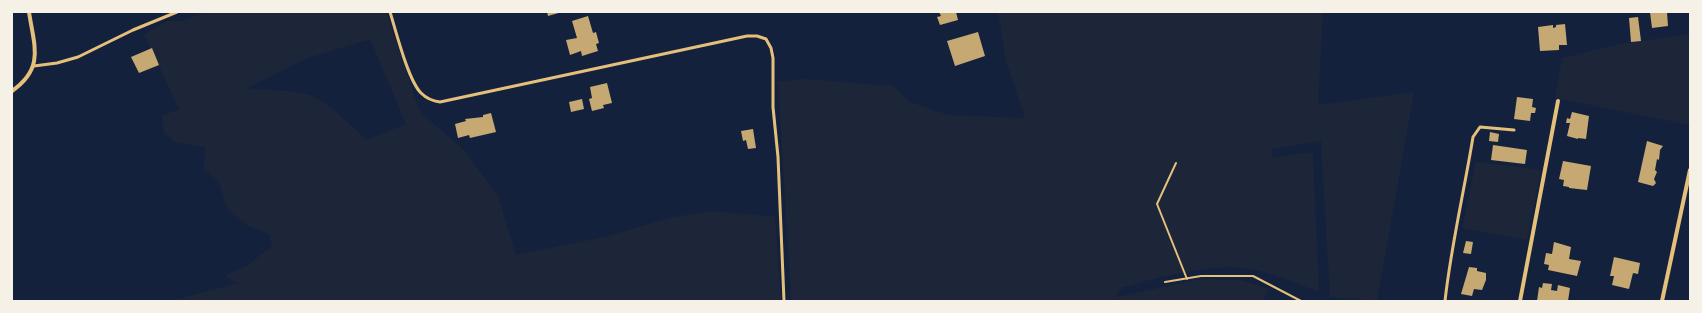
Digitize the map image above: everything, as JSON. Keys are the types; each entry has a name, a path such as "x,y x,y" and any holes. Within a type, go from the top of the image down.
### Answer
{"street":[{"path":"12,91 30,75 34,66 35,49 29,12"},
{"path":"1520,301 1558,101"},
{"path":"1662,301 1690,170"}],"lane":[{"path":"34,66 57,63 78,57 133,30 177,12"},
{"path":"390,12 412,77 420,92 430,101 440,102 747,36 758,36 766,39 771,48 784,301"},
{"path":"1445,301 1450,255 1461,211 1473,137 1480,127 1514,130"}],"path":[{"path":"1176,163 1157,204 1187,279"},
{"path":"1165,282 1201,276 1253,276 1301,301"}],"shaded area":[{"path":"205,12 386,12 417,104 422,114 464,150 498,196 516,255 604,237 673,217 712,211 775,216 781,301 170,301 238,283 225,276 248,265 272,246 270,235 247,225 228,210 219,182 204,169 205,147 177,143 164,133 162,116 179,109 144,34 167,21 181,21","holes":["370,39 406,124 367,140 335,111 314,97 298,92 247,88 305,59"]},
{"path":"998,12 1323,12 1318,105 1414,92 1377,301 1330,297 1321,141 1271,149 1272,158 1308,152 1313,155 1319,292 1262,271 1228,267 1197,270 1150,280 1121,288 1116,297 1201,279 1240,280 1268,288 1264,301 791,301 778,82 804,79 893,86 910,102 948,115 1025,118 1006,61"},
{"path":"1690,35 1690,125 1555,98 1562,58 1620,44"},
{"path":"1476,162 1541,170 1527,240 1462,228"}],"building":[{"path":"547,12 562,12 548,16"},
{"path":"939,12 956,12 958,20 940,25 937,17 941,16"},
{"path":"1650,12 1667,12 1668,26 1652,28"},
{"path":"588,16 593,33 596,32 599,43 596,44 598,51 582,56 581,51 570,55 566,40 577,38 572,21"},
{"path":"1638,17 1641,41 1631,42 1629,18"},
{"path":"1565,24 1567,45 1559,45 1559,50 1540,51 1538,27 1553,25 1553,28 1556,27 1556,25"},
{"path":"978,32 985,56 955,66 947,41"},
{"path":"152,48 159,65 139,73 131,57"},
{"path":"607,83 612,103 603,105 604,108 592,111 589,99 592,98 590,87"},
{"path":"1517,97 1533,99 1532,107 1536,108 1535,113 1531,113 1530,121 1514,119"},
{"path":"582,99 584,109 571,112 569,102"},
{"path":"1572,112 1589,116 1586,139 1578,139 1567,136 1570,123 1566,123 1567,118 1570,119"},
{"path":"491,113 496,132 470,138 469,135 458,138 455,124 466,121 465,119 483,117 483,115"},
{"path":"753,129 756,148 748,149 746,140 743,141 741,131"},
{"path":"1490,132 1499,134 1498,142 1489,141"},
{"path":"1647,141 1663,146 1660,150 1659,160 1657,159 1655,170 1657,172 1654,179 1656,183 1653,186 1638,182"},
{"path":"1493,145 1527,150 1525,164 1491,160"},
{"path":"1563,161 1591,166 1587,190 1563,186 1564,180 1559,179"},
{"path":"1466,241 1473,242 1471,254 1463,253"},
{"path":"1554,242 1571,247 1569,259 1581,261 1577,276 1548,270 1549,265 1544,264 1546,253 1552,254"},
{"path":"1614,257 1640,263 1638,274 1633,273 1629,289 1612,285 1614,276 1610,276"},
{"path":"1469,267 1477,268 1477,271 1486,273 1486,280 1482,290 1474,289 1472,296 1461,294"},
{"path":"1543,283 1552,284 1551,290 1557,291 1558,285 1570,288 1568,301 1537,301 1539,287 1542,288"}]}
